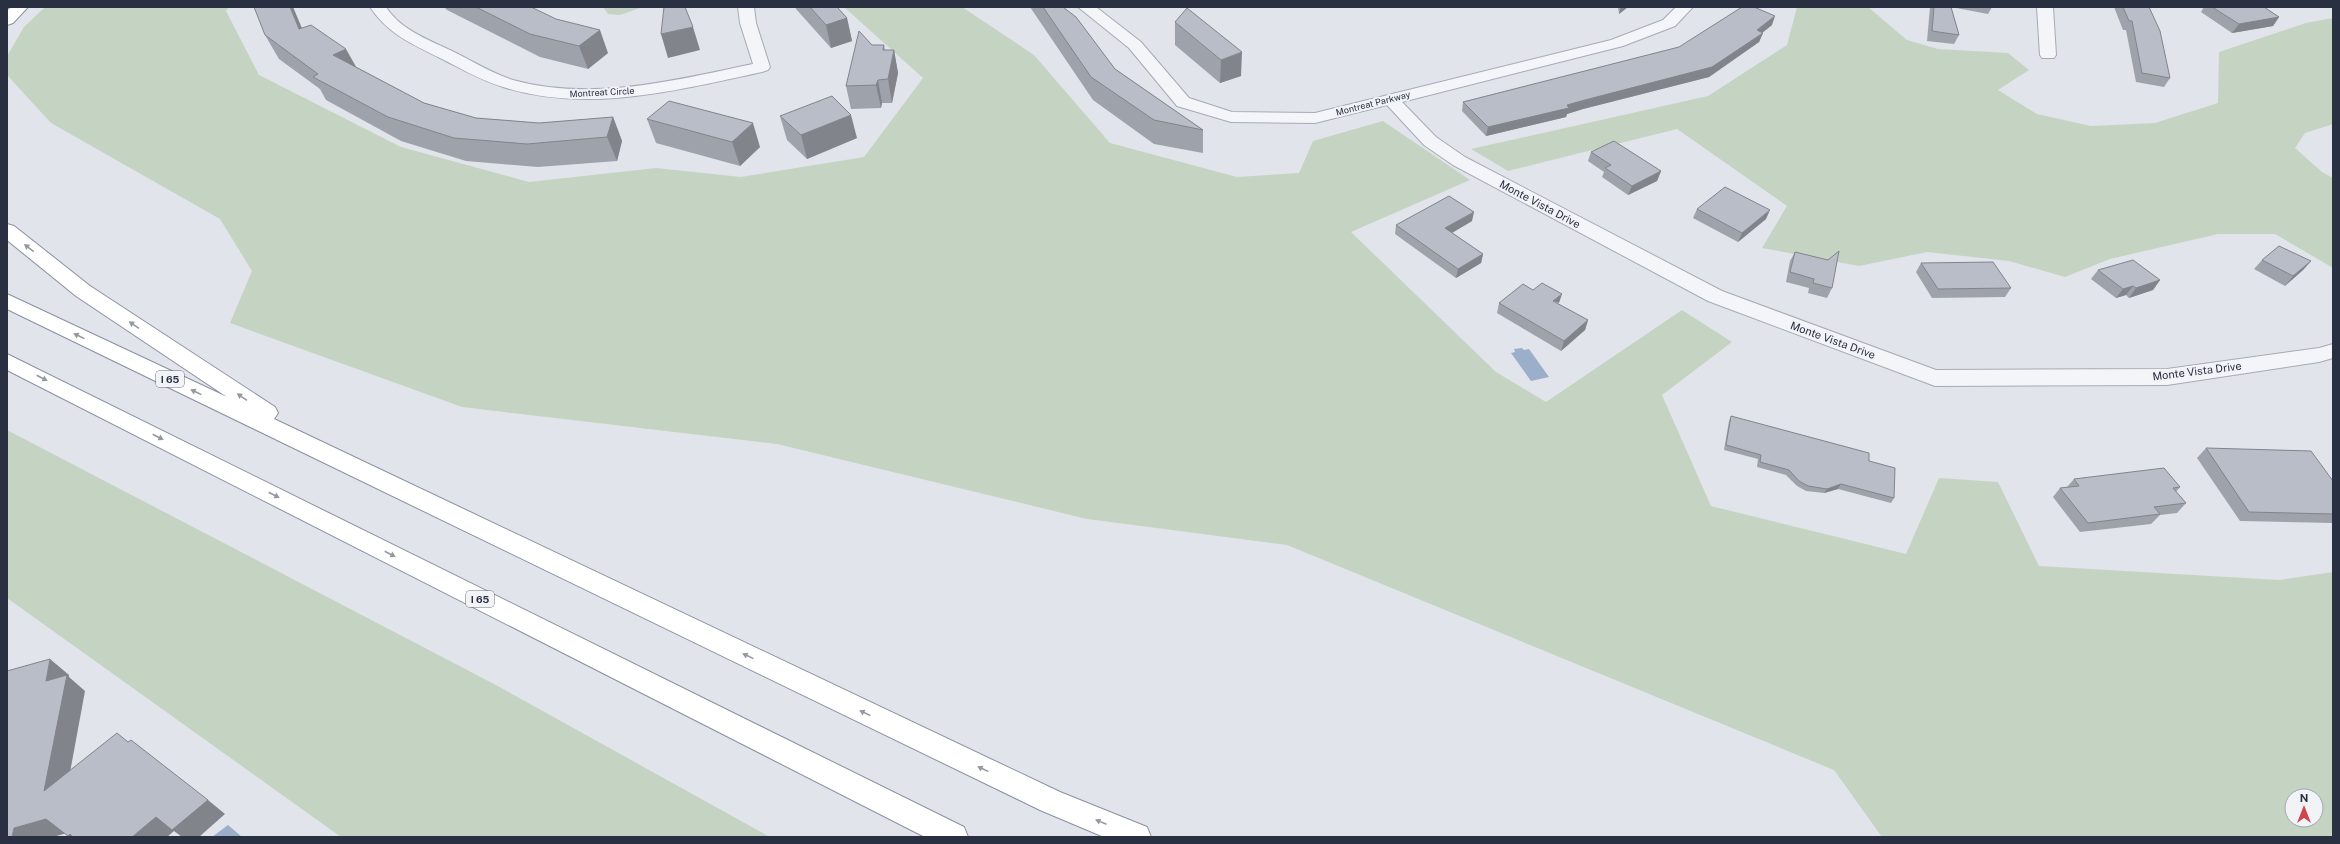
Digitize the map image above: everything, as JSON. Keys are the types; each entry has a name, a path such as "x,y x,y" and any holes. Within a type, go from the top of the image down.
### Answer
{"highway":[{"path":"7,20 20,7"},
{"path":"7,230 83,291 333,457"},
{"name":"I 65","path":"7,301 1050,801 1137,837"},
{"name":"I 65","path":"7,361 954,837"}],"street":[{"name":"Montreat Circle","path":"378,7 384,18 412,38 508,83 563,94 598,94 661,87 762,67 748,23 746,7"},
{"name":"Montreat Parkway","path":"1086,7 1135,45 1183,102 1231,116 1315,118 1389,98 1617,43 1669,23 1685,7"},
{"path":"2045,7 2048,55"},
{"name":"Monte Vista Drive","path":"1389,98 1430,141 1459,161 1715,296 1936,378 2167,377 2319,355 2333,351"}],"green space":[{"path":"45,7 229,7 226,11 259,75 401,147 529,182 656,168 741,177 864,157 923,78 844,7 962,7 1034,55 1110,143 1237,177 1299,173 1313,141 1383,121 1470,180 1351,232 1496,372 1546,402 1682,310 1732,342 1662,395 1711,506 1906,554 1939,478 1998,482 2039,566 2279,580 2333,572 2333,837 1882,837 1834,770 1287,545 1087,519 777,444 462,407 230,323 252,271 220,219 51,123 7,75 7,56 24,27"},
{"path":"603,7 643,7 620,15 608,14"},
{"path":"1797,7 1868,7 1907,40 1938,49 2008,53 2029,70 1998,90 2037,114 2091,126 2155,123 2218,103 2219,52 2306,23 2333,18 2333,124 2305,133 2295,148 2322,172 2333,178 2333,268 2275,234 2218,234 2110,259 2065,277 2009,261 1927,252 1859,266 1762,248 1787,206 1677,129 1508,171 1471,149 1708,96 1787,45"},
{"path":"7,430 494,684 770,837 341,837 7,598"}],"water":[{"path":"1522,348 1524,350 1529,349 1549,377 1531,381 1511,353 1515,352 1514,349"},
{"path":"228,825 242,837 212,837"}],"building":[{"path":"254,7 290,7 299,29 311,25 346,49 333,55 424,103 476,118 539,123 613,117 607,137 527,144 454,138 388,117 313,77 318,74 265,35"},
{"path":"476,7 531,7 556,19 600,30 579,46 530,34"},
{"path":"664,7 685,7 693,27 661,34"},
{"path":"810,7 837,7 847,18 826,25"},
{"path":"1043,7 1063,7 1076,17 1115,69 1203,130 1154,120 1091,77"},
{"path":"1742,7 1754,7 1775,16 1757,30 1763,33 1712,67 1567,105 1569,108 1488,127 1463,102 1679,47"},
{"path":"1934,7 1951,7 1959,35 1932,31"},
{"path":"2123,7 2149,7 2160,31 2170,78 2142,73 2132,21 2129,21"},
{"path":"2212,7 2264,7 2279,17 2239,24"},
{"path":"1187,8 1242,52 1221,60 1175,22"},
{"path":"859,31 872,45 884,45 883,50 894,50 888,79 878,80 876,85 846,86"},
{"path":"832,96 851,115 801,135 780,116"},
{"path":"669,101 753,123 732,142 647,119"},
{"path":"1614,141 1661,171 1632,186 1605,168 1611,165 1591,152"},
{"path":"1725,187 1770,210 1742,233 1697,209"},
{"path":"1449,196 1474,212 1445,228 1483,254 1458,269 1396,225"},
{"path":"2279,246 2311,261 2293,276 2262,260"},
{"path":"1839,251 1832,288 1813,283 1814,279 1790,272 1795,252 1828,260"},
{"path":"2133,260 2160,280 2136,288 2133,286 2123,289 2098,270"},
{"path":"1993,262 2011,288 1938,289 1921,263"},
{"path":"1542,283 1562,294 1553,301 1588,320 1564,341 1499,303 1523,284 1533,290"},
{"path":"1731,416 1869,453 1869,461 1895,468 1894,498 1841,484 1827,489 1808,486 1799,481 1789,470 1760,462 1761,455 1726,445"},
{"path":"2206,448 2311,451 2333,481 2333,514 2249,512"},
{"path":"2164,468 2180,487 2173,488 2186,503 2154,507 2160,514 2088,523 2060,488 2079,486 2074,479"},
{"path":"50,659 46,681 67,675 44,791 117,733 128,742 131,740 208,800 172,830 156,817 132,837 73,837 70,834 68,836 46,819 14,828 12,837 7,837 7,671"}]}
